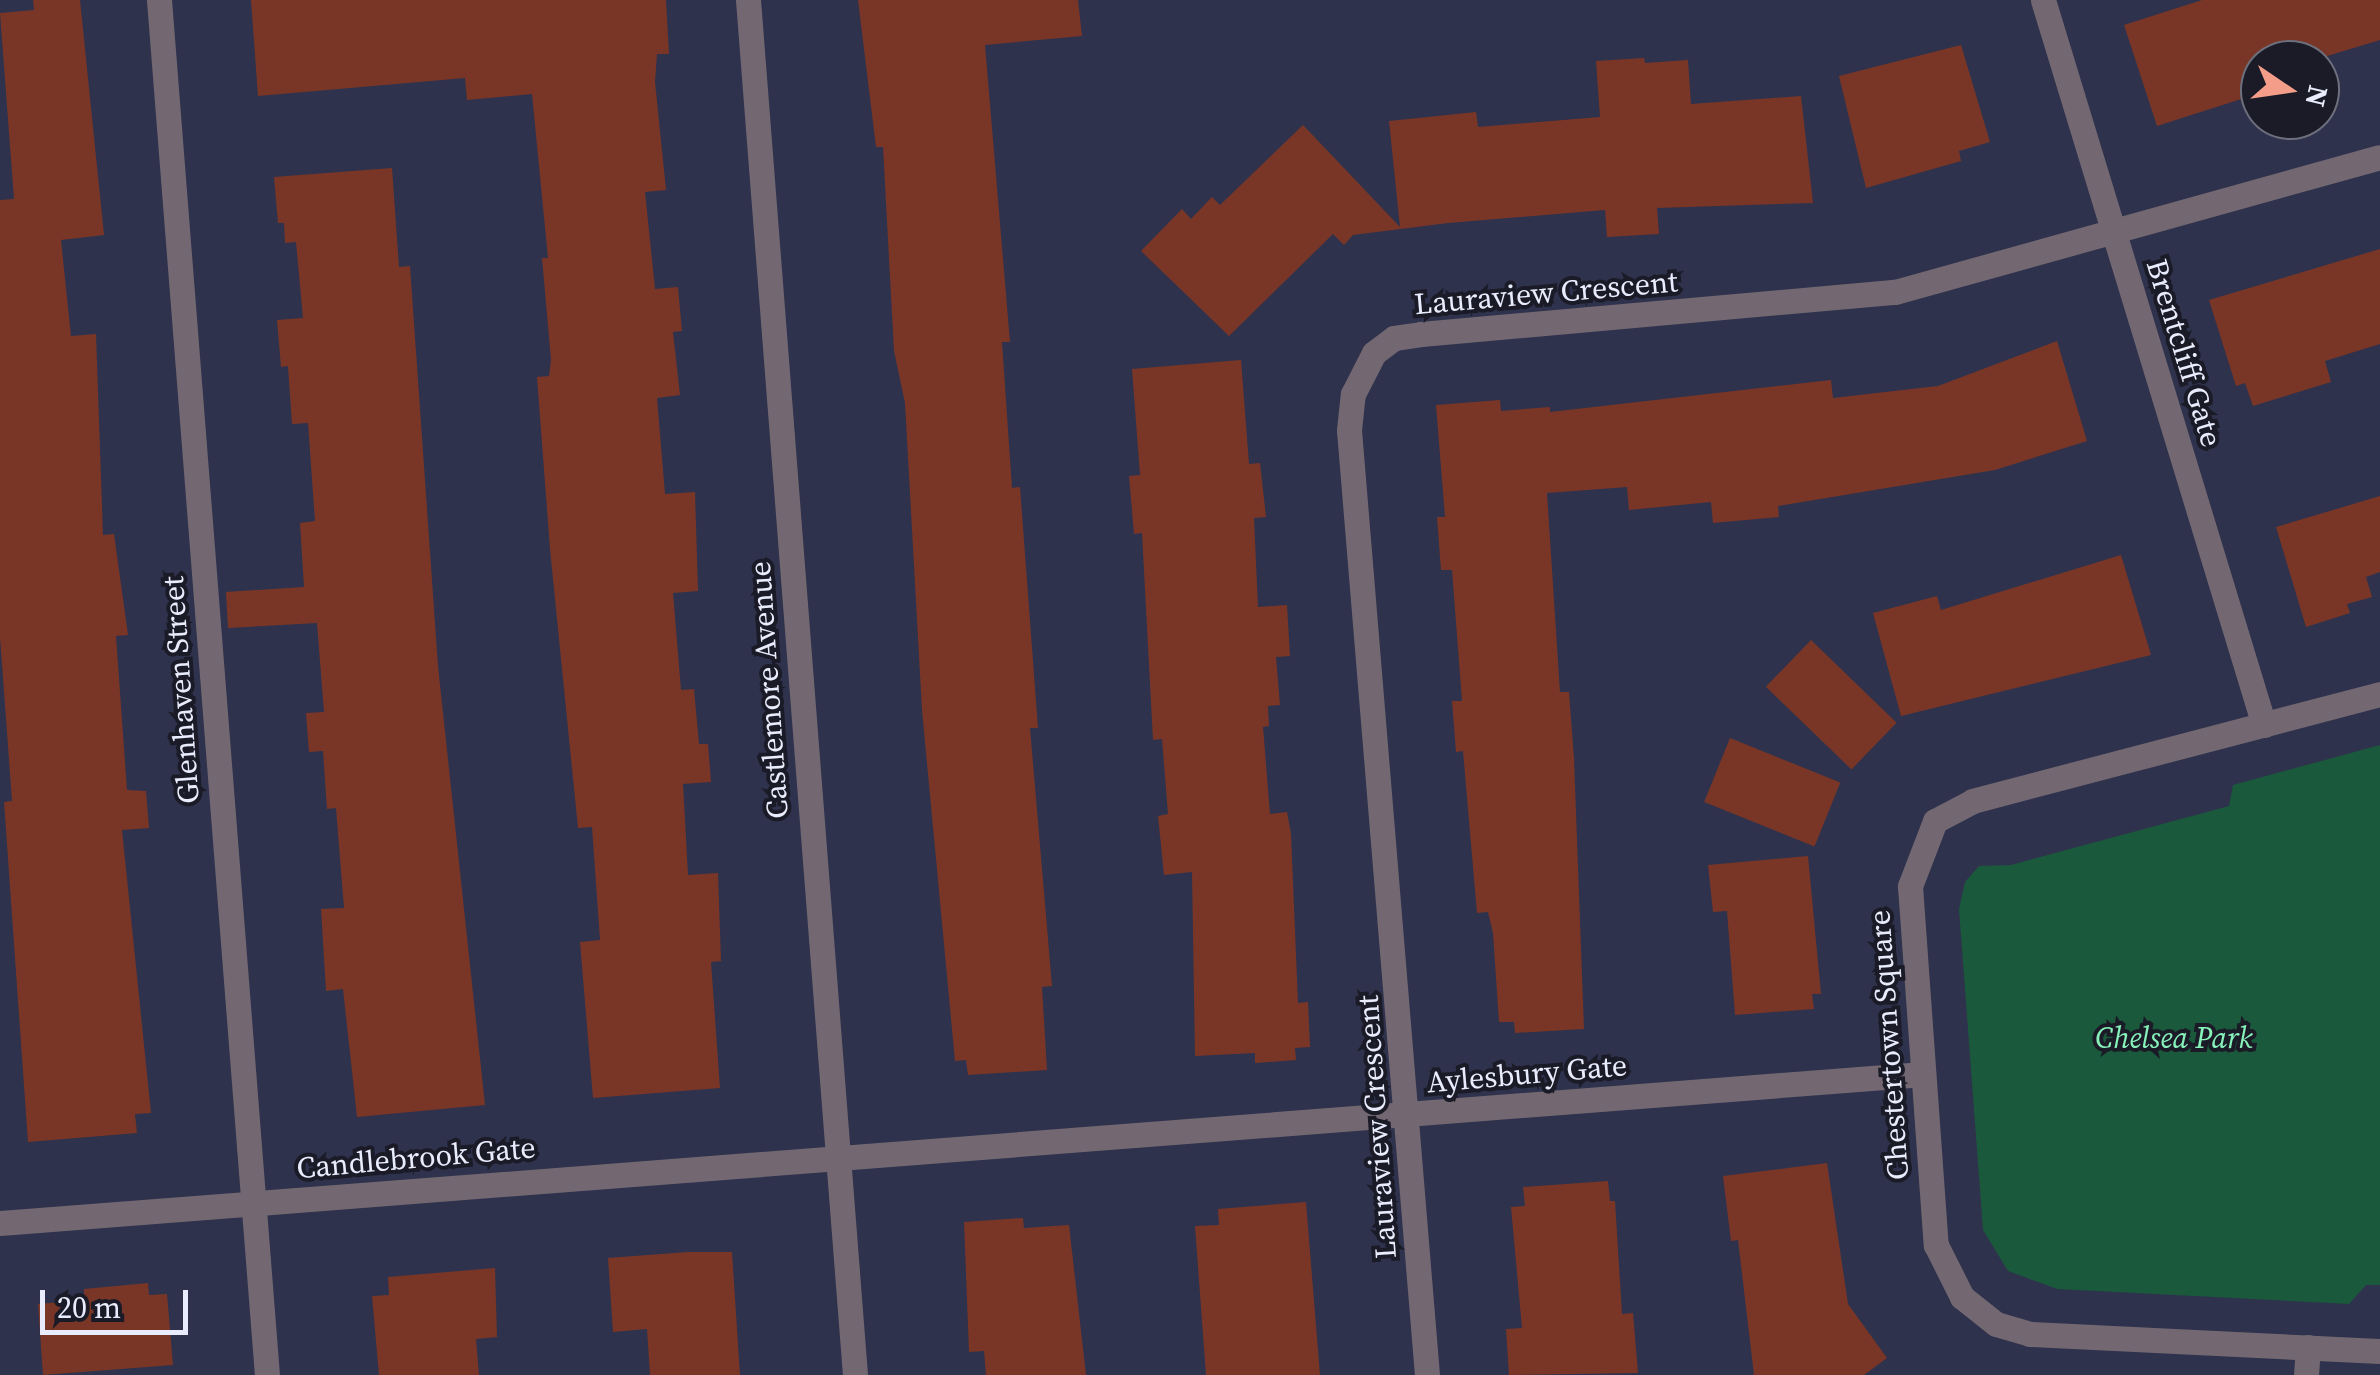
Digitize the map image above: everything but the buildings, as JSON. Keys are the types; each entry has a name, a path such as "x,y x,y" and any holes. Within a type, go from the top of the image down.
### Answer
{"street":[{"name":"Glenhaven Street","path":"159,0 266,1375"},
{"name":"Castlemore Avenue","path":"748,0 854,1375"},
{"name":"Brentcliff Gate","path":"2043,0 2264,724"},
{"name":"Lauraview Crescent","path":"1427,1375 1409,1116 1349,430 1353,394 1374,353 1394,338 1440,332 1895,292 2380,156"},
{"name":"Chestertown Square","path":"2380,694 1973,801 1935,821 1910,886 1936,1245 1962,1297 1996,1324 2030,1334 2380,1351"},
{"name":"Aylesbury Gate","path":"837,1156 1409,1116 1924,1074"},
{"name":"Candlebrook Gate","path":"0,1223 837,1156"},
{"path":"2306,1375 2308,1348"}],"green space":[{"name":"Chelsea Park","path":"2380,745 2380,1285 2366,1285 2349,1304 2057,1289 2008,1271 1983,1230 1959,909 1965,882 1979,866 2011,865 2229,806 2233,785"}]}
